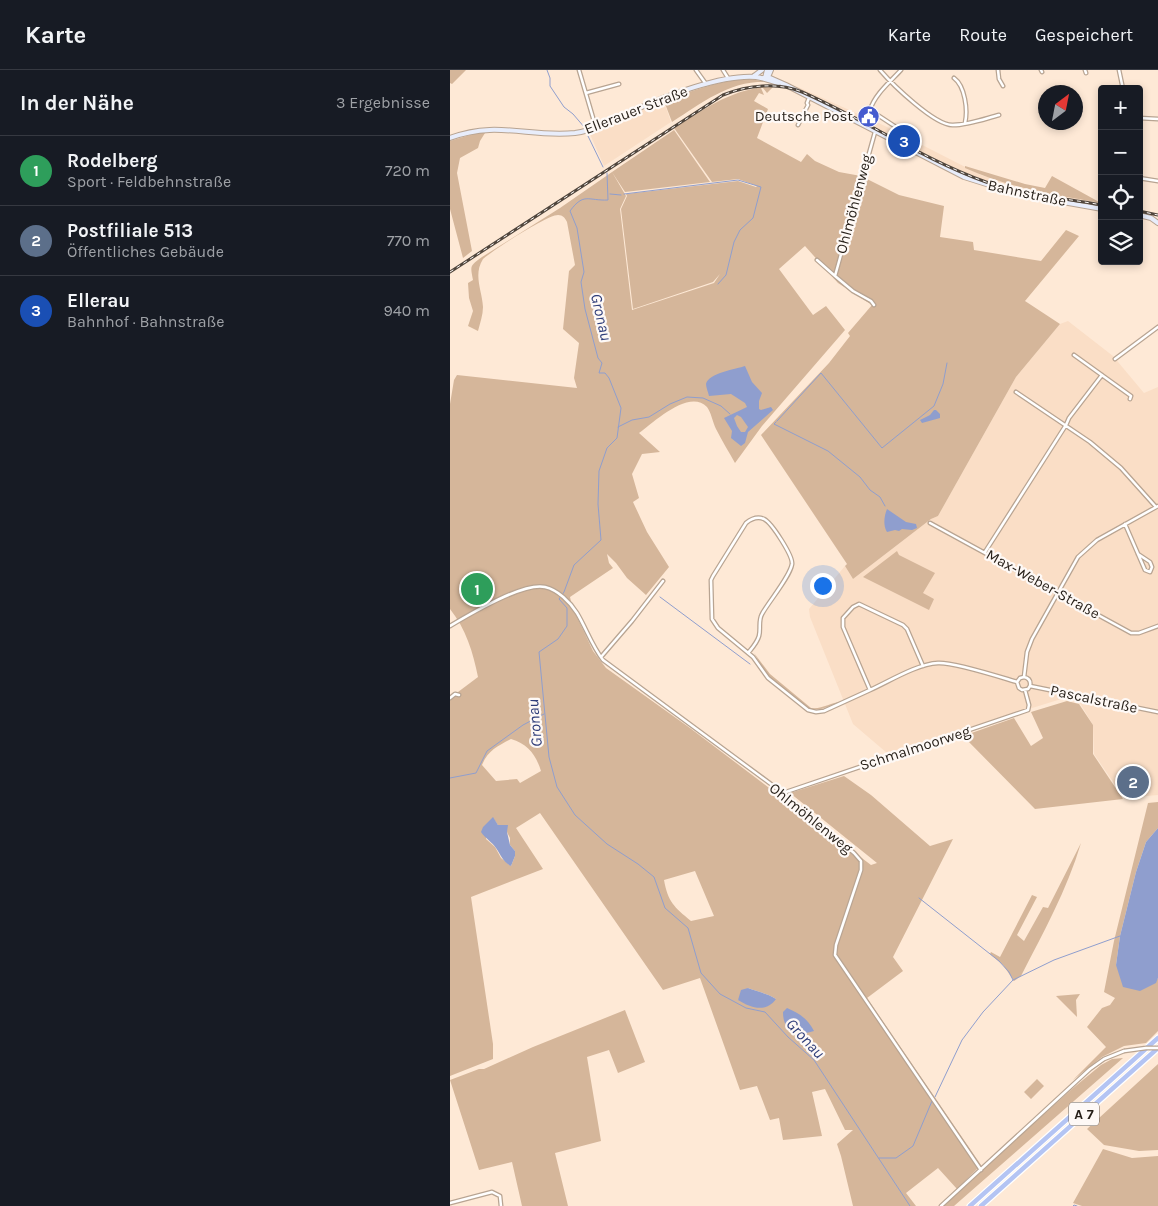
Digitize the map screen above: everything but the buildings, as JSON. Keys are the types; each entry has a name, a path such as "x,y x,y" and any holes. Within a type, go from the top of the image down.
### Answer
{"highway":[{"name":"A 7","path":"970,1206 1158,1038"},
{"name":"A 7","path":"982,1206 1158,1048"}],"main road":[{"path":"753,77 762,70"},
{"path":"765,78 767,70"},
{"path":"765,78 770,70"},
{"name":"Ellerauer Straße","path":"450,138 482,130 509,129 558,134 575,133 596,128 639,108 706,84 728,78 765,78"},
{"name":"Bahnstraße","path":"765,78 794,89 964,178 1018,194 1098,208"},
{"path":"1143,217 1151,218 1158,223"}],"street":[{"path":"579,70 596,128"},
{"path":"696,70 706,84"},
{"path":"723,70 728,78"},
{"path":"880,70 889,81 921,109 942,123 952,126 999,115"},
{"path":"901,70 889,81 872,104 870,110 902,131"},
{"path":"998,70 999,79 1003,86"},
{"path":"1120,70 1122,85"},
{"path":"954,78 959,82 962,89 966,116 965,123"},
{"path":"586,93 619,84"},
{"path":"798,125 808,105 809,98"},
{"path":"1143,118 1158,119"},
{"name":"Ohlmöhlenweg","path":"834,276 875,132"},
{"path":"1143,179 1158,181"},
{"name":"Ohlmöhlenweg","path":"817,260 853,292 871,301 874,305"},
{"path":"1115,358 1158,327"},
{"path":"1074,355 1131,396 1130,399"},
{"path":"985,552 1069,418 1102,375"},
{"path":"1016,392 1090,442 1121,468 1157,506 1097,540 1078,557 1029,646 1024,677 1020,678 1017,682"},
{"path":"748,652 758,639 761,616 790,570 792,561 790,554 771,525 764,519 759,518 746,523 711,580 714,624 757,661 768,678 805,708 812,712 824,711 869,688 922,666 939,663 953,664 1017,682"},
{"name":"Max-Weber-Straße","path":"930,523 1131,632 1139,633 1158,626"},
{"path":"1125,524 1138,554 1145,570 1150,572 1152,567 1150,562 1138,554"},
{"path":"450,626 525,588 544,586 553,589 563,597 576,612 601,657 663,581"},
{"path":"869,688 843,627 842,618 853,606 859,604 866,606 903,625 907,629 922,666"},
{"name":"Ohlmöhlenweg","path":"601,657 783,793 861,861 861,870 836,945 835,955 981,1170"},
{"name":"Pascalstraße","path":"1024,677 1028,678 1031,682 1030,686"},
{"path":"1017,682 1019,688 1025,690"},
{"name":"Pascalstraße","path":"1025,690 1030,686 1158,711"},
{"name":"Schmalmoorweg","path":"783,793 1028,710 1029,705 1025,690"},
{"path":"450,698 455,694 459,695"},
{"path":"941,1206 1090,1069 1104,1059 1124,1050 1158,1048"},
{"path":"450,1203 492,1192 500,1196 501,1206"}],"shaded area":[{"path":"450,70 466,70 452,84 450,83"},
{"path":"749,79 769,82 755,82 730,89 706,100 672,122 664,101 716,84"},
{"path":"785,83 885,126 981,175 1031,191 1098,202 1098,205 1021,193 965,175"},
{"path":"763,87 773,87 767,93 761,88 764,95 759,93 754,101 768,109 757,138 801,162 807,154 815,161 839,172 861,176 899,195 944,206 940,237 973,242 974,250 1041,261 1066,230 1079,236 1025,301 1060,324 1016,377 938,516 931,519 853,579 845,566 847,564 761,435 829,363 850,336 848,333 872,305 838,283 805,246 779,269 813,315 826,306 845,330 762,426 735,463 716,429 707,407 699,402 681,404 662,415 639,433 660,452 642,454 632,474 639,498 633,502 647,532 669,567 646,595 627,578 607,554 609,563 613,568 570,597 572,606 593,651 606,668 690,728 871,865 877,863 790,793 844,776 871,795 930,846 953,839 893,957 903,971 867,998 981,1165 957,1189 938,1168 906,1193 916,1206 853,1206 837,1144 853,1130 845,1130 825,1089 812,1092 822,1136 783,1140 779,1118 770,1120 757,1086 740,1090 700,978 663,990 540,813 516,828 543,869 471,897 493,1044 493,1059 450,1076 450,698 478,677 468,641 450,609 450,404 454,380 457,375 577,388 574,378 579,343 563,329 569,271 575,265 567,222 563,216 558,215 543,221 508,241 483,259 478,277 483,307 478,331 468,326 473,311 469,298 468,283 473,280 472,266 482,257 560,208 612,172 626,196 620,209 632,310 714,283 720,274 713,282 633,309 621,209 627,196 626,194 738,181 756,187 738,179 712,182 674,128 717,102 750,89","holes":["511,739 517,741 527,747 534,755 541,771 520,783 517,779 496,781 482,765 490,752","493,818 507,832 510,838 510,845 515,851 511,866 501,858 495,847 486,839","695,871 714,916 691,921 673,904 664,880","748,988 776,999 738,1000"]},
{"path":"664,102 671,122 604,166 589,132"},
{"path":"674,130 710,182 625,192 612,172"},
{"path":"480,132 485,133 478,148 460,158 457,173 472,251 463,258 450,209 450,141"},
{"path":"965,166 1045,188 1052,176 1098,202 1015,186 965,168"},
{"path":"1068,321 1113,356 1144,393 1158,387 1158,795 1124,798 1094,754 1093,725 1080,703 1069,700 1058,700 887,753 853,724 810,617 809,609 845,566 853,579 931,519 938,516 1016,377 1060,324"},
{"path":"897,551 899,555 935,573 923,593 934,599 929,610 863,577"},
{"path":"754,653 770,674 811,708 841,702 816,710 807,708 767,675"},
{"path":"1067,701 1079,704 1093,725 1093,754 1123,799 1035,809 963,736 1014,718 1031,746 1043,738 1031,712"},
{"path":"1158,802 1158,828 1146,842 1136,872 1120,936 1116,965 1155,983 1158,978 1158,1031 1146,1043 1124,1046 1102,1057 1073,1080 1106,1047 1087,1027 1102,1008 1110,1005 1115,998 1104,992 1114,941 1148,803"},
{"path":"1081,843 1069,878 1054,911 1021,976 1014,981 1003,965 990,954 991,952 1000,957 1032,895 1037,897 1017,935 1024,941 1043,907 1048,908"},
{"path":"1080,994 1076,1000 1077,1017 1056,996"},
{"path":"625,1010 645,1062 618,1073 609,1050 587,1057 601,1141 555,1153 568,1206 522,1206 512,1162 479,1170 450,1080 479,1069 484,1069"},
{"path":"1123,1058 954,1206 942,1206 1101,1065 1112,1059"},
{"path":"1158,1064 1158,1150 1139,1151 1104,1145 1087,1129"},
{"path":"1037,1079 1044,1086 1031,1099 1024,1092"},
{"path":"1103,1149 1132,1158 1158,1156 1158,1206 1082,1206 1073,1203"}],"water":[{"path":"745,366 752,382 762,393 759,409 771,407 773,410 748,432 745,443 741,446 731,438 732,431 724,418 747,407 745,403 731,394 709,396 706,384 708,380 717,374","holes":["737,415 741,417 748,427 745,432 741,432 734,418"]},
{"path":"934,410 940,414 940,418 922,423 920,420 930,415"},
{"path":"887,509 906,522 916,524 917,528 887,532 884,521"},
{"path":"493,817 498,825 508,825 507,832 510,845 515,851 511,866 481,832 483,827"},
{"path":"1158,828 1158,978 1156,983 1140,991 1123,987 1116,965 1120,936 1136,872 1146,842"},
{"path":"748,988 776,999 763,1008 753,1007 738,1000 741,990"},
{"path":"787,1008 803,1017 814,1031 799,1035 789,1029 783,1016 783,1012"}],"waterway":[{"name":"Gronau","path":"547,70 550,86 564,107 585,128"},
{"name":"Gronau","path":"587,134 603,167"},
{"name":"Gronau","path":"607,173 608,200 583,199 570,211 577,228 584,272 581,282 585,309 598,358 602,363 599,373 605,373 609,378 621,408 617,438 607,448 599,471 598,504 601,540 574,565 564,592 559,599 567,608 567,626 558,639 539,652 549,757 557,787 575,815 607,844 654,877 665,908 688,928 701,973 720,994 746,1008 765,1012 788,1037 814,1060 910,1206"},
{"path":"624,194 738,180 761,187 753,218 740,230 734,242 726,275 718,284"},
{"path":"610,194 621,195"},
{"path":"777,421 821,373 882,448 934,406 943,384 947,363"},
{"path":"618,427 632,420 649,417 670,404 687,397 703,398 721,406 730,414"},
{"path":"776,422 774,424 828,451 860,477 870,490 880,497 885,506"},
{"path":"660,597 750,664"},
{"path":"450,778 476,773 487,751 523,725 544,714"},
{"path":"919,898 999,961 1009,972 1013,980"},
{"path":"935,1097 962,1040 983,1012 1013,980 1054,960 1120,936"},
{"path":"879,1158 896,1158 913,1146 932,1101"},
{"path":"1073,1206 1077,1206"}],"railway":[{"path":"450,272 723,95 752,87 773,86 802,92 848,114 916,151 986,182 1029,193 1098,204"},
{"path":"1143,212 1158,215"}],"place":[{"name":"Deutsche Post","path":"869,116"},
{"name":"Ellerau","path":"904,141"},
{"name":"Rodelberg","path":"477,589"},
{"name":"Postfiliale 513","path":"1133,782"}]}
